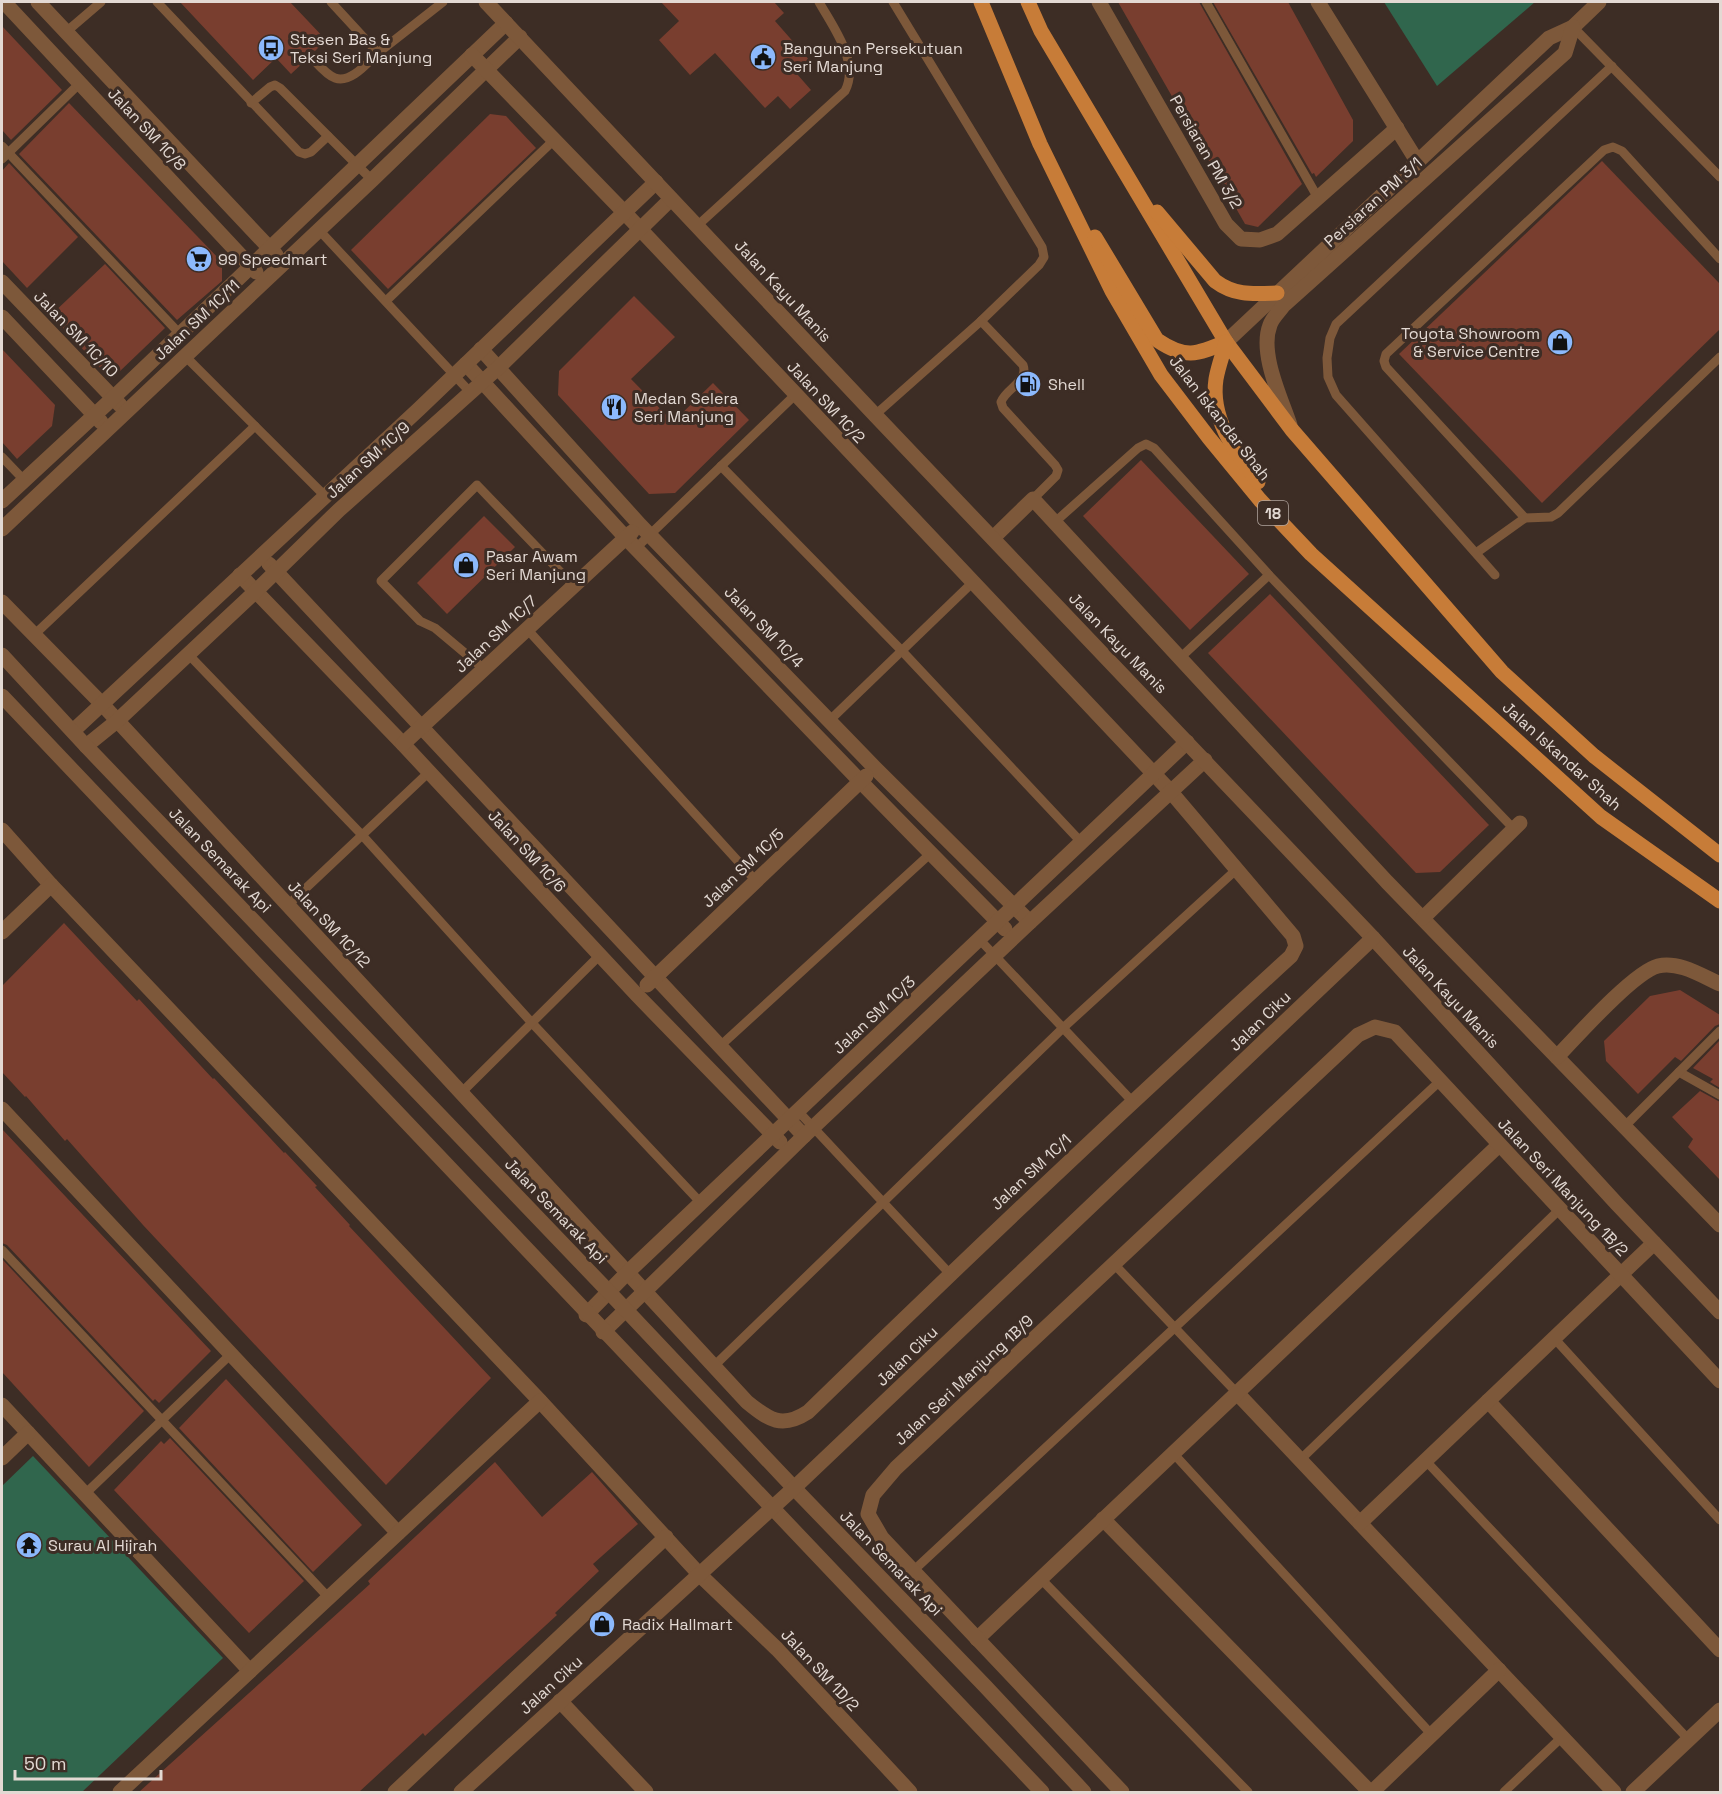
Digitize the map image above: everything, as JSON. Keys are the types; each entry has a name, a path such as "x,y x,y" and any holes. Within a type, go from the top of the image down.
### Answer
{"main road":[{"name":"Jalan Iskandar Shah","path":"981,2 1040,144 1112,291 1161,375 1260,500 1311,554 1601,817 1720,900"},
{"name":"Jalan Iskandar Shah","path":"1028,2 1041,31 1226,342 1292,430 1502,672 1594,756 1720,855"},
{"path":"1040,144 1157,340 1173,351 1200,354 1226,342"},
{"path":"1125,172 1215,281 1227,290 1250,294 1277,293"},
{"path":"1226,342 1216,379 1215,399 1218,418 1243,462 1311,554"}],"street":[{"name":"Jalan SM 1C/8","path":"4,2 264,281"},
{"name":"Jalan SM 1C/8","path":"38,2 284,263"},
{"name":"Jalan Kayu Manis","path":"486,2 875,415 1205,760 1720,1312"},
{"name":"Persiaran PM 3/2","path":"1099,2 1226,224 1241,239 1260,240 1277,234 1397,128"},
{"path":"1318,2 1417,161"},
{"name":"Persiaran PM 3/1","path":"1226,342 1549,38 1573,27 1599,2"},
{"name":"Jalan SM 1C/11","path":"2,501 358,166 506,23"},
{"name":"Persiaran PM 3/1","path":"1292,430 1266,356 1266,340 1270,324 1283,306 1565,53 1573,27"},
{"name":"Jalan SM 1C/11","path":"2,528 372,180 520,37"},
{"name":"Jalan SM 1C/2","path":"472,55 624,212 1171,792"},
{"name":"Jalan SM 1C/9","path":"73,731 656,182"},
{"name":"Jalan SM 1C/9","path":"86,746 117,721 339,510 499,367 671,199"},
{"name":"Jalan SM 1C/10","path":"2,282 126,411"},
{"path":"2,317 107,428"},
{"name":"Jalan SM 1C/4","path":"481,349 644,530 874,767 1030,922"},
{"path":"460,369 1013,938"},
{"path":"993,538 1033,499 1423,918 1720,1225"},
{"name":"Jalan SM 1C/7","path":"403,744 573,586 631,543 644,530"},
{"name":"Jalan SM 1C/6","path":"261,555 719,1047 808,1131"},
{"name":"Jalan SM 1C/6","path":"240,575 788,1150"},
{"name":"Jalan SM 1C/12","path":"2,602 102,704 645,1290"},
{"name":"Jalan Semarak Api","path":"2,655 86,746 1084,1792"},
{"path":"2,696 586,1315 1042,1792"},
{"name":"Jalan SM 1C/3","path":"586,1315 608,1291 772,1134 1187,742"},
{"path":"603,1332 788,1150 1205,760"},
{"name":"Jalan SM 1C/5","path":"638,994 874,767"},
{"name":"Jalan SM 1C/1","path":"645,1290 747,1402 766,1417 780,1421 796,1420 808,1412 1132,1101 1291,956 1296,946 1293,936 1171,792"},
{"path":"1423,918 1517,826"},
{"name":"Jalan SM 1D/2","path":"2,831 540,1401 700,1575 777,1649 910,1792"},
{"path":"2,932 51,885"},
{"name":"Jalan Ciku","path":"461,1792 794,1488 1372,938"},
{"path":"1557,1057 1639,975 1659,966 1677,967 1720,984"},
{"name":"Jalan Seri Manjung 1B/2","path":"1375,1027 1395,1032 1720,1381"},
{"name":"Jalan Seri Manjung 1B/9","path":"1122,1792 882,1538 868,1514 873,1495 896,1468 1358,1035 1375,1027"},
{"path":"2,1109 398,1533"},
{"path":"977,1639 1499,1145"},
{"path":"1360,1523 1654,1243"},
{"path":"1237,1393 1614,1792"},
{"path":"120,1792 540,1401"},
{"path":"1488,1401 1720,1650"},
{"path":"2,1405 250,1671"},
{"path":"2,1458 28,1433"},
{"path":"1103,1519 1371,1792 1498,1670"},
{"path":"395,1792 666,1537"},
{"path":"560,1701 646,1792"},
{"path":"1633,1792 1720,1710"}],"lane":[{"path":"66,32 101,2"},
{"path":"157,2 299,152 305,154 311,152 328,136"},
{"path":"331,2 378,52"},
{"path":"697,226 844,91 849,82 850,70 841,41 819,2"},
{"path":"875,415 981,321 1039,266 1044,257 1042,247 893,2"},
{"path":"1206,2 1318,198"},
{"path":"309,56 335,78 349,77 437,3"},
{"path":"1573,27 1720,177"},
{"path":"1495,575 1336,395 1328,377 1330,338 1336,324 1612,66"},
{"path":"80,83 4,153 180,334"},
{"path":"251,103 275,85 372,180"},
{"path":"386,301 554,140"},
{"path":"1525,518 1386,367 1384,361 1386,354 1604,150 1613,147 1622,152 1720,259"},
{"path":"319,230 386,301 460,369"},
{"path":"981,321 1023,365 1025,370 1024,376 1003,397 1001,402 1004,408 1058,470 1056,476 1033,499"},
{"path":"185,356 325,496"},
{"path":"1476,553 1525,518 1551,517 1558,513 1720,357"},
{"path":"644,530 721,466 795,395"},
{"path":"34,635 255,426"},
{"path":"1055,522 1138,448 1146,444 1154,448 1269,575 1517,826"},
{"path":"2,457 24,480"},
{"path":"721,466 902,651 1082,843"},
{"path":"484,669 435,628 420,621 381,581 477,485 573,586"},
{"path":"1180,658 1269,575"},
{"path":"829,721 972,583"},
{"path":"527,629 756,881"},
{"path":"188,654 362,835 532,1023 701,1203"},
{"path":"288,905 429,772"},
{"path":"719,1047 931,853"},
{"path":"714,1366 1063,1028 1237,869"},
{"path":"980,940 1132,1101"},
{"path":"461,1093 600,955"},
{"path":"1625,1126 1720,1031"},
{"path":"1679,1072 1720,1095"},
{"path":"913,1571 1440,1081"},
{"path":"808,1131 882,1201 950,1274"},
{"path":"1300,1460 1560,1209"},
{"path":"2,1250 329,1598"},
{"path":"1114,1264 1237,1393"},
{"path":"1554,1338 1720,1520"},
{"path":"85,1494 231,1354"},
{"path":"1173,1453 1432,1735"},
{"path":"1425,1460 1689,1740"},
{"path":"1041,1578 1248,1792"},
{"path":"1504,1792 1562,1737"}],"green space":[{"path":"1384,2 1535,2 1437,86"},
{"path":"33,1456 223,1658 82,1792 2,1792 2,1486"}],"building":[{"name":"Stesen Bas & Teksi Seri Manjung","path":"180,2 290,2 326,40 315,51 311,49 306,51 303,55 305,61 291,74 276,58 253,80"},
{"name":"Bangunan Persekutuan Seri Manjung","path":"661,2 774,2 784,13 775,21 811,62 797,74 811,90 790,109 778,96 765,108 715,53 690,75 659,40 679,21"},
{"path":"1118,2 1199,2 1302,184 1258,227 1245,224"},
{"path":"1213,2 1288,2 1353,120 1353,141 1316,177 1314,173 1312,174"},
{"path":"2,26 62,90 11,140 2,130"},
{"path":"69,103 222,262 222,281 177,320 19,154"},
{"path":"490,114 506,116 536,148 388,289 351,250"},
{"name":"Toyota Showroom & Service Centre","path":"1602,161 1720,284 1720,329 1542,503 1399,354"},
{"path":"9,163 78,237 27,288 2,261 2,171"},
{"path":"105,264 165,328 118,373 103,371 51,315"},
{"name":"Medan Selera Seri Manjung","path":"634,296 675,337 631,379 673,422 713,383 749,420 675,493 649,494 558,395 559,371"},
{"path":"2,349 55,405 52,426 17,459 2,442"},
{"path":"1141,460 1249,574 1190,630 1083,516"},
{"name":"Pasar Awam Seri Manjung","path":"484,516 515,547 447,614 417,583"},
{"path":"1270,594 1489,825 1440,872 1416,873 1208,653"},
{"path":"64,923 317,1186 315,1187 349,1226 491,1378 386,1485 143,1225 67,1139 65,1141 2,1072 2,986"},
{"path":"1680,990 1720,1015 1720,1024 1715,1026 1681,1061 1675,1057 1638,1094 1606,1061 1604,1041 1650,996"},
{"path":"1720,1040 1720,1088 1710,1082 1713,1079 1693,1068"},
{"path":"1700,1091 1720,1102 1720,1180 1688,1147 1693,1139 1672,1117"},
{"path":"2,1129 211,1351 159,1403 155,1399 153,1401 7,1245 2,1243"},
{"path":"2,1259 144,1411 89,1467 2,1372"},
{"path":"226,1379 362,1525 313,1572 179,1428"},
{"path":"170,1438 304,1581 249,1633 114,1490 161,1441 164,1444"},
{"path":"495,1462 542,1517 592,1472 638,1524 593,1564 599,1571 555,1613 557,1615 425,1736 423,1733 359,1792 139,1792 370,1584 368,1581"}],"place":[{"name":"Stesen Bas & Teksi Seri Manjung","path":"271,48"},
{"name":"Bangunan Persekutuan Seri Manjung","path":"763,57"},
{"name":"99 Speedmart","path":"199,259"},
{"name":"Toyota Showroom & Service Centre","path":"1560,342"},
{"name":"Shell","path":"1028,384"},
{"name":"Medan Selera Seri Manjung","path":"614,407"},
{"name":"Pasar Awam Seri Manjung","path":"466,565"},
{"name":"Surau Al Hijrah","path":"29,1545"},
{"name":"Radix Hallmart","path":"602,1624"}]}
